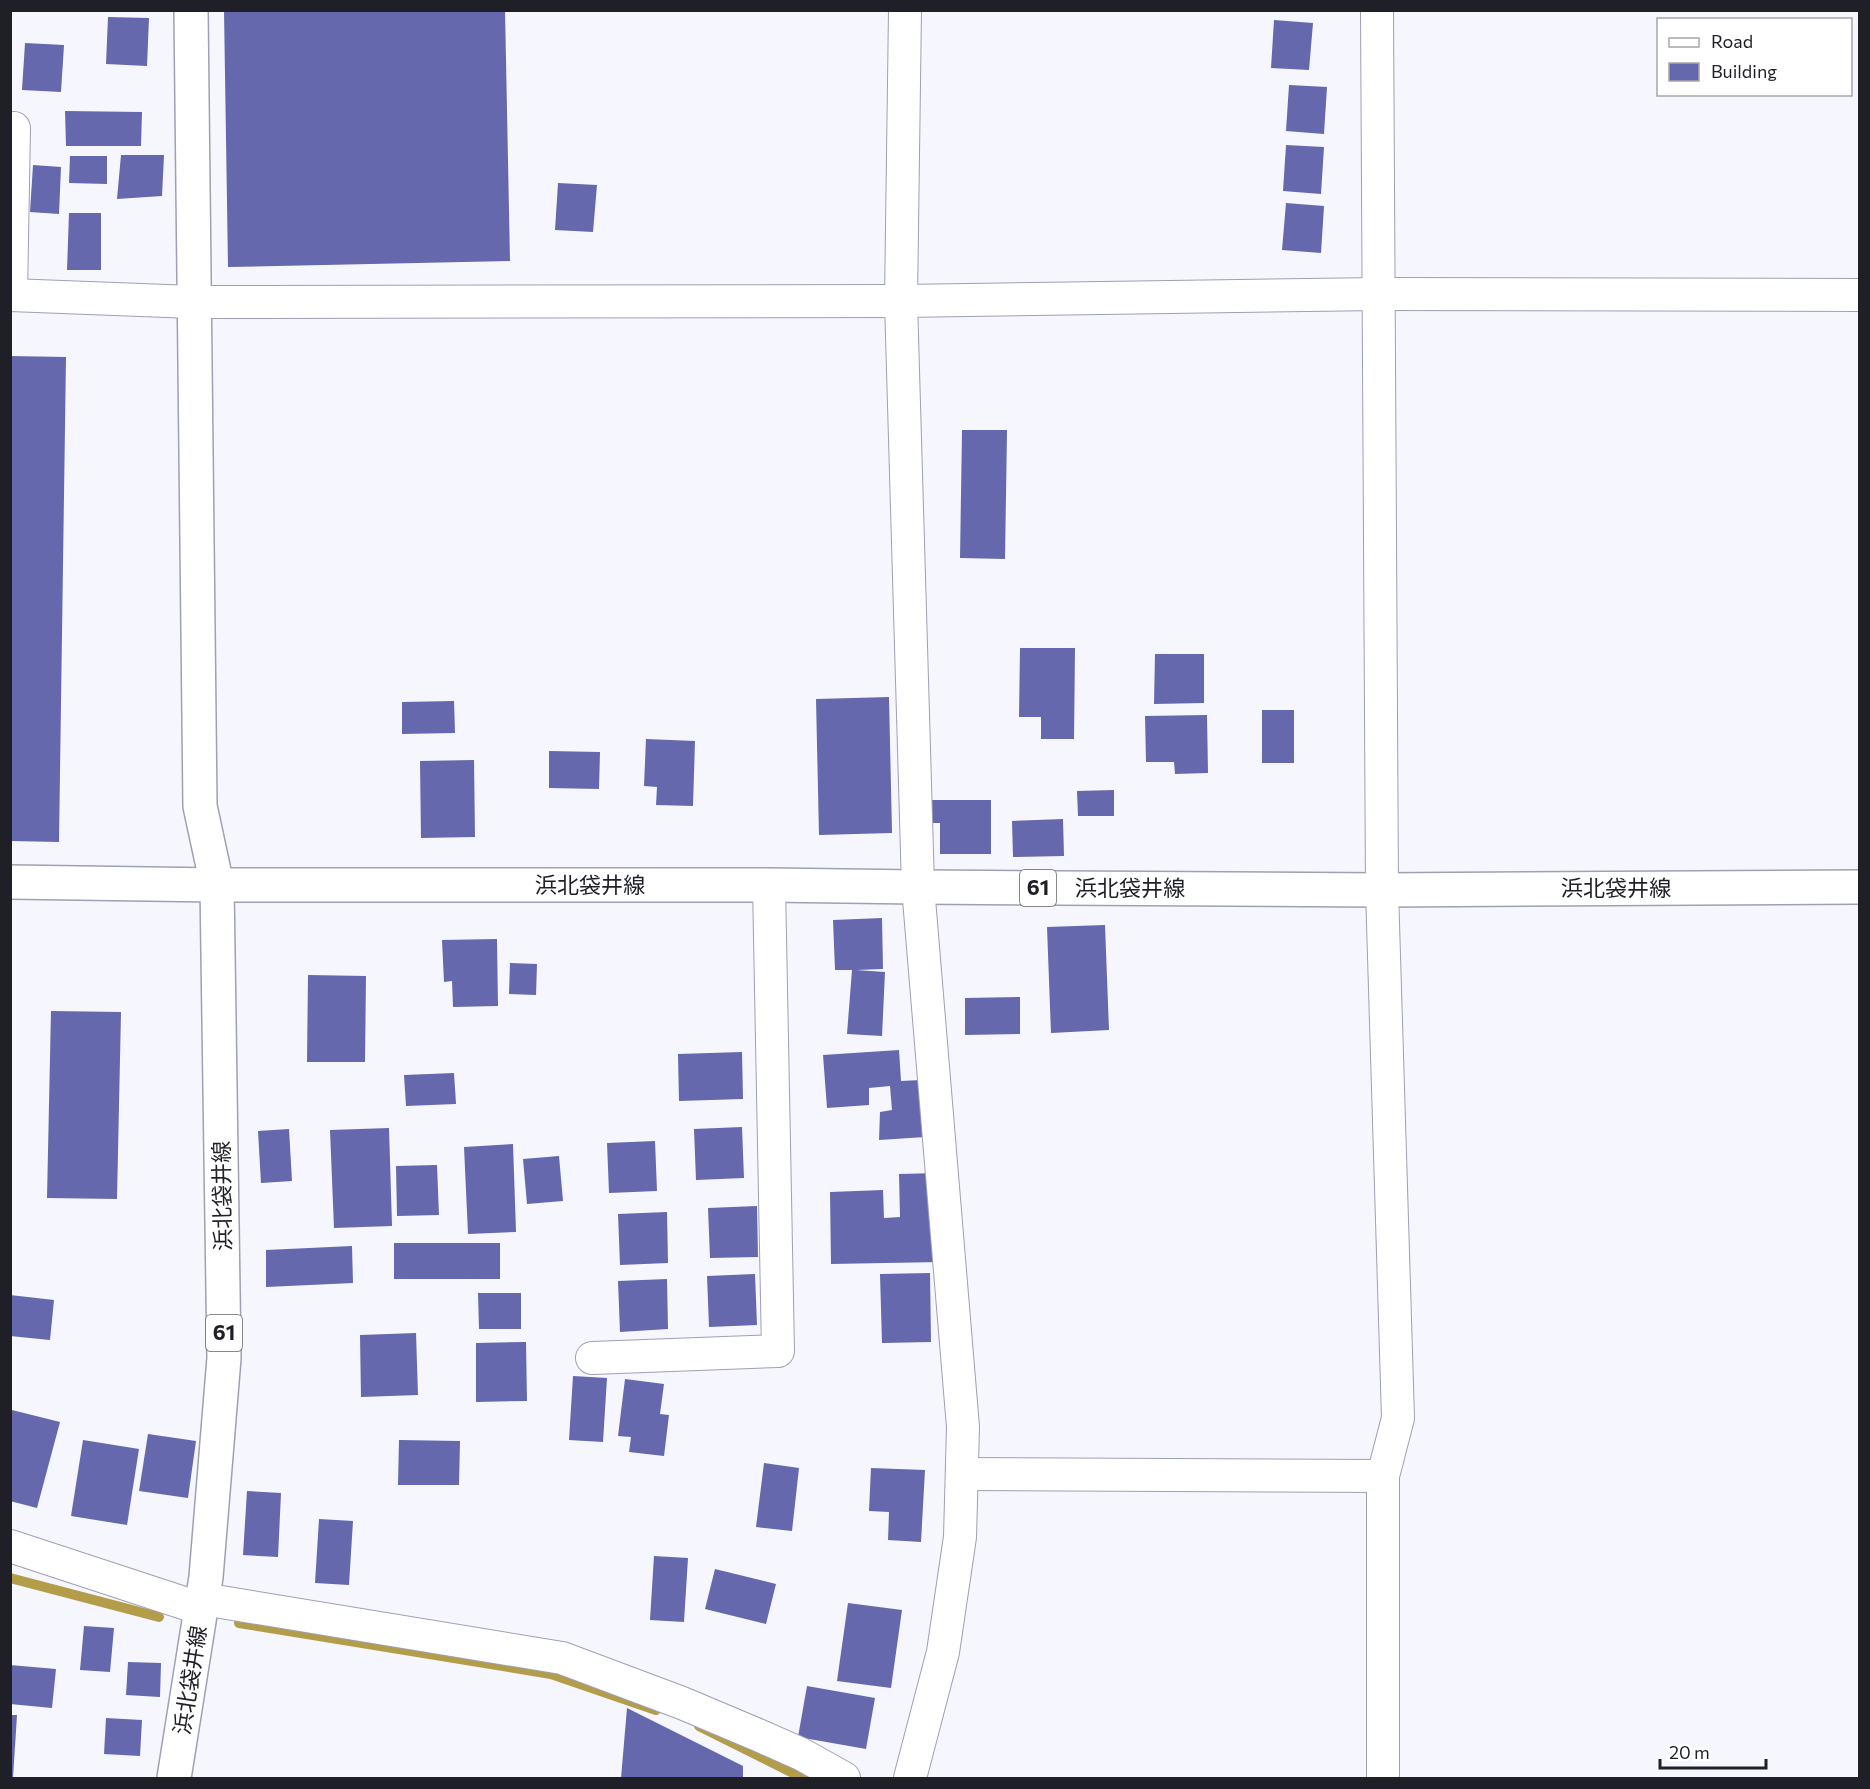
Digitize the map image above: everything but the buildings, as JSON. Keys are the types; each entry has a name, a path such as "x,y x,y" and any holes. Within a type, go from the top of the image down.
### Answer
{"main road":[{"path":"10,882 217,885 200,806 191,10"},
{"name":"浜北袋井線","path":"174,1779 206,1577 224,1358 217,885 769,885 1382,890 1860,887"}],"street":[{"path":"904,10 901,301 918,887 963,1427 960,1537 943,1652 910,1779"},
{"path":"1377,10 1382,890 1398,1419 1383,1476 1383,1779"},
{"path":"14,128 11,295 193,302 901,301 1380,294 1860,295"},
{"path":"592,1358 778,1351 769,885"},
{"path":"962,1474 1383,1476"},
{"path":"10,1546 202,1604 562,1658 672,1699 736,1726 801,1754 844,1779"}],"waterway":[{"path":"10,1578 159,1617"},
{"path":"239,1623 551,1674 656,1710"},
{"path":"699,1726 803,1778"}]}
